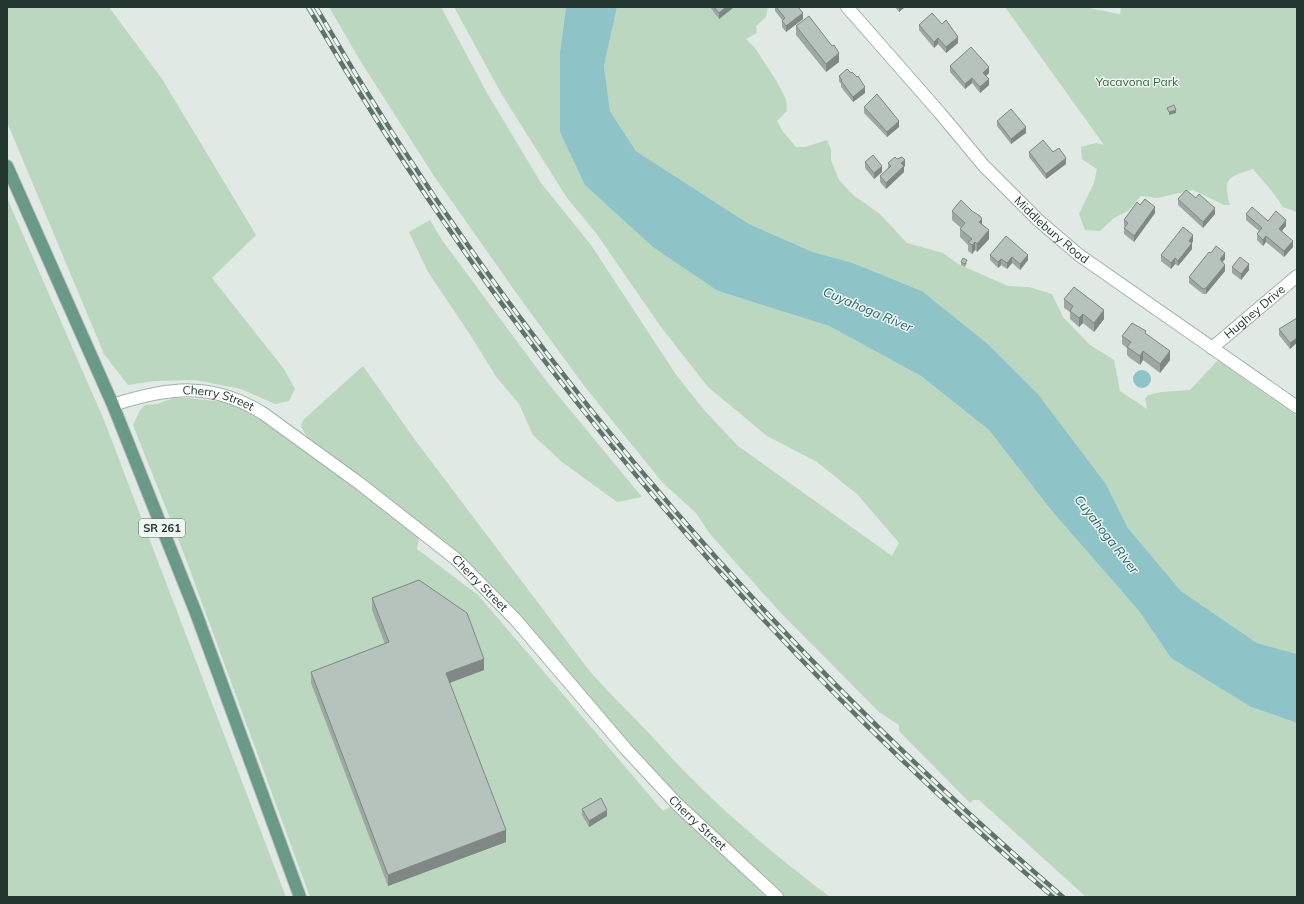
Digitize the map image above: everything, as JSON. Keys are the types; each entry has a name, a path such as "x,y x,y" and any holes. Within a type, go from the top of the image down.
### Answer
{"main road":[{"name":"SR 261","path":"7,166 113,405 196,613 300,897"}],"street":[{"name":"Middlebury Road","path":"846,7 940,113 984,166 1038,220 1080,255 1297,407"},
{"name":"Hughey Drive","path":"1212,348 1297,276"},
{"name":"Cherry Street","path":"113,405 147,395 182,390 207,390 222,394 238,400 259,411 359,483 432,538 476,578 515,619 625,748 677,804 777,897"}],"green space":[{"path":"7,7 109,7 162,79 256,235 212,278 284,369 295,389 289,401 275,404 241,389 195,380 154,381 128,385 104,354 7,122"},
{"path":"329,7 441,7 487,93 541,183 591,245 677,376 705,411 738,446 892,556 899,543 858,495 817,462 767,436 708,387 661,327 596,233 567,198 501,93 454,7 566,7 560,52 718,291 829,326 921,376 989,430 1051,510 1139,611 1171,658 1251,707 1297,723 1297,897 1086,897 979,800 973,800 970,803 899,731 899,725 879,712 779,611 710,534 696,513 662,482 585,387 434,176 361,62"},
{"path":"617,7 768,7 766,17 756,26 757,33 746,39 755,48 776,80 786,99 787,111 777,121 783,132 796,147 805,147 827,140 831,150 831,160 839,180 853,195 880,214 907,243 943,253 958,264 1008,286 1029,287 1052,294 1063,317 1090,345 1114,360 1120,391 1147,409 1145,398 1148,395 1161,392 1190,390 1218,360 1297,416 1297,654 1257,643 1181,591 1128,528 1106,484 1038,394 988,344 922,291 853,263 813,252 749,224 636,151 610,111 604,66"},
{"name":"Yacavona Park","path":"1005,7 1084,7 1120,14 1121,7 1297,7 1297,212 1283,207 1253,169 1238,174 1229,180 1227,189 1230,205 1224,205 1193,190 1157,198 1141,196 1128,211 1114,218 1100,231 1085,230 1079,214 1094,183 1097,169 1082,159 1081,147 1096,143 1104,145"},
{"path":"7,198 104,420 286,897 7,897"},
{"path":"430,220 442,240 547,382 642,497 617,502 562,462 533,435 519,404 497,378 428,272 409,232"},
{"path":"363,366 415,440 594,676 680,767 720,806 774,853 830,897 784,897 707,828 648,768 513,608 465,562 440,541 309,441 301,426 303,420"},
{"path":"174,398 225,402 240,408 267,423 416,532 419,537 417,549 478,595 663,811 672,806 766,897 310,897 184,554 133,425 140,410 145,405 157,404"}],"water":[{"name":"Cuyahoga River","path":"566,7 617,7 604,66 610,111 636,151 749,224 813,252 853,263 922,291 988,344 1038,394 1106,484 1128,528 1181,591 1257,643 1297,654 1297,723 1251,707 1171,658 1139,611 1051,510 989,430 921,376 829,326 718,291 653,247 585,185 560,132 560,52"},
{"path":"1142,370 1148,373 1151,379 1148,385 1142,388 1136,385 1133,379 1136,373"}],"building":[{"path":"714,7 726,7 719,13"},
{"path":"776,7 798,7 803,13 786,26 782,21 785,18"},
{"path":"932,13 942,24 946,20 958,37 946,47 938,38 934,42 919,25"},
{"path":"809,16 839,53 826,64 796,26"},
{"path":"971,47 989,67 983,73 989,79 980,87 972,78 965,84 950,66"},
{"path":"847,69 857,77 858,76 865,87 853,97 839,76"},
{"path":"877,94 899,121 887,132 864,107"},
{"path":"1174,105 1176,110 1169,112 1167,108"},
{"path":"1011,109 1026,127 1011,139 997,121"},
{"path":"1043,140 1053,152 1059,148 1066,158 1046,174 1029,152"},
{"path":"873,155 882,166 874,173 865,162"},
{"path":"895,157 897,159 902,157 905,160 901,163 904,166 886,183 880,176 891,166 888,163"},
{"path":"1186,190 1196,198 1199,194 1215,208 1203,222 1178,199"},
{"path":"1145,199 1155,207 1134,236 1124,228 1128,223 1124,220 1137,202 1140,205"},
{"path":"961,200 972,211 980,216 982,219 979,222 989,230 977,244 975,242 972,245 968,242 972,239 960,229 965,223 952,211"},
{"path":"1252,207 1268,221 1276,211 1286,220 1279,229 1293,241 1284,251 1266,236 1263,240 1257,234 1262,228 1246,214"},
{"path":"1183,227 1193,235 1189,241 1192,243 1178,261 1175,258 1171,263 1161,255"},
{"path":"1006,236 1028,255 1020,264 1012,257 1007,263 1001,259 998,262 990,255"},
{"path":"1216,246 1225,253 1220,259 1225,265 1206,288 1203,289 1189,277 1209,252 1211,253"},
{"path":"1240,257 1249,264 1241,274 1232,267"},
{"path":"963,258 967,260 965,264 961,262"},
{"path":"1074,287 1104,310 1094,323 1083,314 1079,318 1070,311 1073,306 1064,299"},
{"path":"1297,318 1297,338 1290,343 1279,329"},
{"path":"1132,323 1146,331 1145,333 1170,351 1160,364 1143,351 1140,356 1127,347 1131,342 1122,336"},
{"path":"419,580 467,613 484,659 446,673 506,830 388,875 311,672 389,642 372,598"},
{"path":"601,798 607,810 589,821 582,809"}],"railway":[{"path":"308,7 384,132 465,253 551,370 643,483 739,593 839,698 944,800 1053,897"},
{"path":"316,7 392,132 474,254 560,371 652,484 748,593 849,698 954,799 1063,897"}]}
